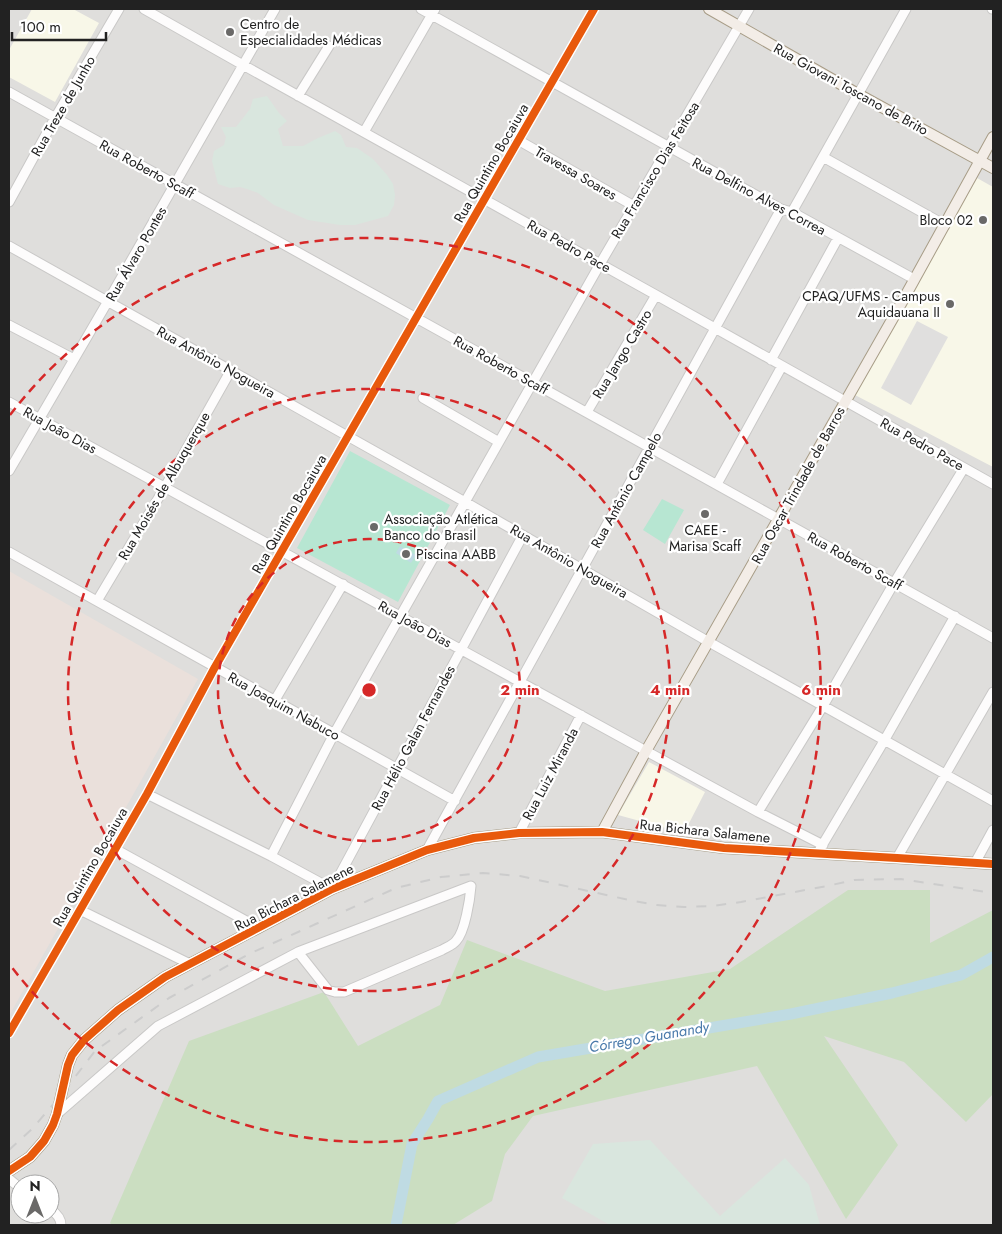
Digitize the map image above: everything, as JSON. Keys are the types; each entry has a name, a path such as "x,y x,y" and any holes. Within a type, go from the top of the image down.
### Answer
{"main road":[{"name":"Rua Giovani Toscano de Brito","path":"709,9 993,168"},
{"name":"Rua Oscar Trindade de Barros","path":"602,832 646,751 780,519 993,137"},
{"name":"Rua Bichara Salamene","path":"9,1171 30,1156 44,1141 53,1125 72,1055 84,1040 118,1010 165,978 332,889 428,850 474,838 519,833 602,832 724,848 820,849 897,858 993,864"}],"street":[{"name":"Rua Treze de Junho","path":"9,202 118,9"},
{"name":"Rua Pedro Pace","path":"144,9 993,484"},
{"name":"Rua Álvaro Pontes","path":"9,471 275,9"},
{"name":"Rua Delfino Alves Correa","path":"421,9 433,12 669,147 914,279"},
{"name":"Rua Quintino Bocaiuva","path":"9,1033 147,794 215,667 594,9"},
{"name":"Rua Francisco Dias Feitosa","path":"271,856 334,734 400,616 600,264 749,9"},
{"path":"792,212 906,9"},
{"path":"364,132 433,12"},
{"path":"298,96 329,46"},
{"name":"Rua Roberto Scaff","path":"9,92 993,638"},
{"name":"Travessa Soares","path":"518,140 634,206"},
{"path":"823,157 944,225"},
{"name":"Rua Antônio Campelo","path":"428,850 781,209"},
{"path":"771,360 838,238"},
{"name":"Rua Antônio Nogueira","path":"9,246 993,802"},
{"name":"Rua Jango Castro","path":"587,412 656,295"},
{"path":"9,325 74,359"},
{"path":"716,484 782,366"},
{"name":"Rua Moisés de Albuquerque","path":"98,601 165,487 230,370"},
{"path":"423,398 499,442"},
{"name":"Rua João Dias","path":"9,402 758,812 820,849"},
{"path":"758,812 964,468"},
{"name":"Rua Hélio Galan Fernandes","path":"332,889 523,535"},
{"name":"Rua Joaquim Nabuco","path":"9,552 455,801"},
{"path":"275,700 343,584"},
{"path":"820,849 955,616"},
{"path":"897,858 993,692"},
{"name":"Rua Luiz Miranda","path":"519,833 581,715"},
{"path":"147,794 332,889"},
{"path":"976,863 993,830"},
{"path":"115,849 259,928"},
{"path":"57,1114 158,1026 298,952 470,886 470,901 461,935 455,942 442,950 344,992 328,990 298,952"},
{"path":"80,910 190,964"}],"shaded area":[{"path":"9,9 993,9 993,1225 9,1225"},
{"path":"32,9 73,9 99,23 55,102 9,77 9,50"},
{"path":"267,96 287,121 278,129 283,146 303,146 335,131 341,135 346,147 357,148 373,159 393,184 394,205 388,216 355,225 340,225 308,220 274,205 258,193 240,187 230,188 218,184 212,161 214,151 224,145 226,137 221,127 236,127 250,109 253,99"},
{"name":"CPAQ/UFMS - Campus Aquidauana II","path":"977,178 993,187 993,467 855,395"},
{"path":"917,321 948,337 911,405 881,388"},
{"path":"9,571 198,679 9,1016"},
{"path":"649,762 705,792 684,833 618,815"},
{"path":"650,1140 720,1216 785,1158 809,1185 820,1225 610,1225 562,1198 593,1144"}],"green space":[{"name":"Associação Atlética Banco do Brasil","path":"350,451 450,505 398,602 297,548"},
{"path":"662,499 684,510 665,544 643,530"},
{"path":"848,890 930,890 930,943 993,910 993,1094 966,1122 904,1062 824,1036 898,1145 846,1219 757,1066 533,1116 505,1154 492,1201 453,1225 112,1225 110,1223 189,1041 324,992 358,1046 440,1005 467,940 605,991 730,969"}],"water":[{"name":"Piscina AABB","path":"400,546 416,555 411,563 396,553"}],"waterway":[{"name":"Córrego Guanandy","path":"396,1225 412,1144 438,1101 538,1057 791,1014 892,993 961,975 993,957"}],"railway":[{"path":"9,1150 32,1129 95,1051 169,998 249,954 396,888 441,877 483,873 520,876 629,900 656,905 684,907 741,902 854,880 901,879 993,893"}],"cycle path":[{"path":"9,1033 147,794 215,667 594,9"},
{"path":"9,1171 30,1157 44,1141 53,1125 72,1055 84,1040 118,1010 165,977 332,889 427,850 474,838 519,833 602,832 724,848 993,864"}],"place":[{"name":"Centro de Especialidades Médicas","path":"230,32"},
{"name":"Bloco 02","path":"983,220"},
{"name":"CPAQ/UFMS - Campus Aquidauana II","path":"950,304"},
{"name":"CAEE - Marisa Scaff","path":"705,514"},
{"name":"Associação Atlética Banco do Brasil","path":"374,527"},
{"name":"Piscina AABB","path":"406,554"}]}
